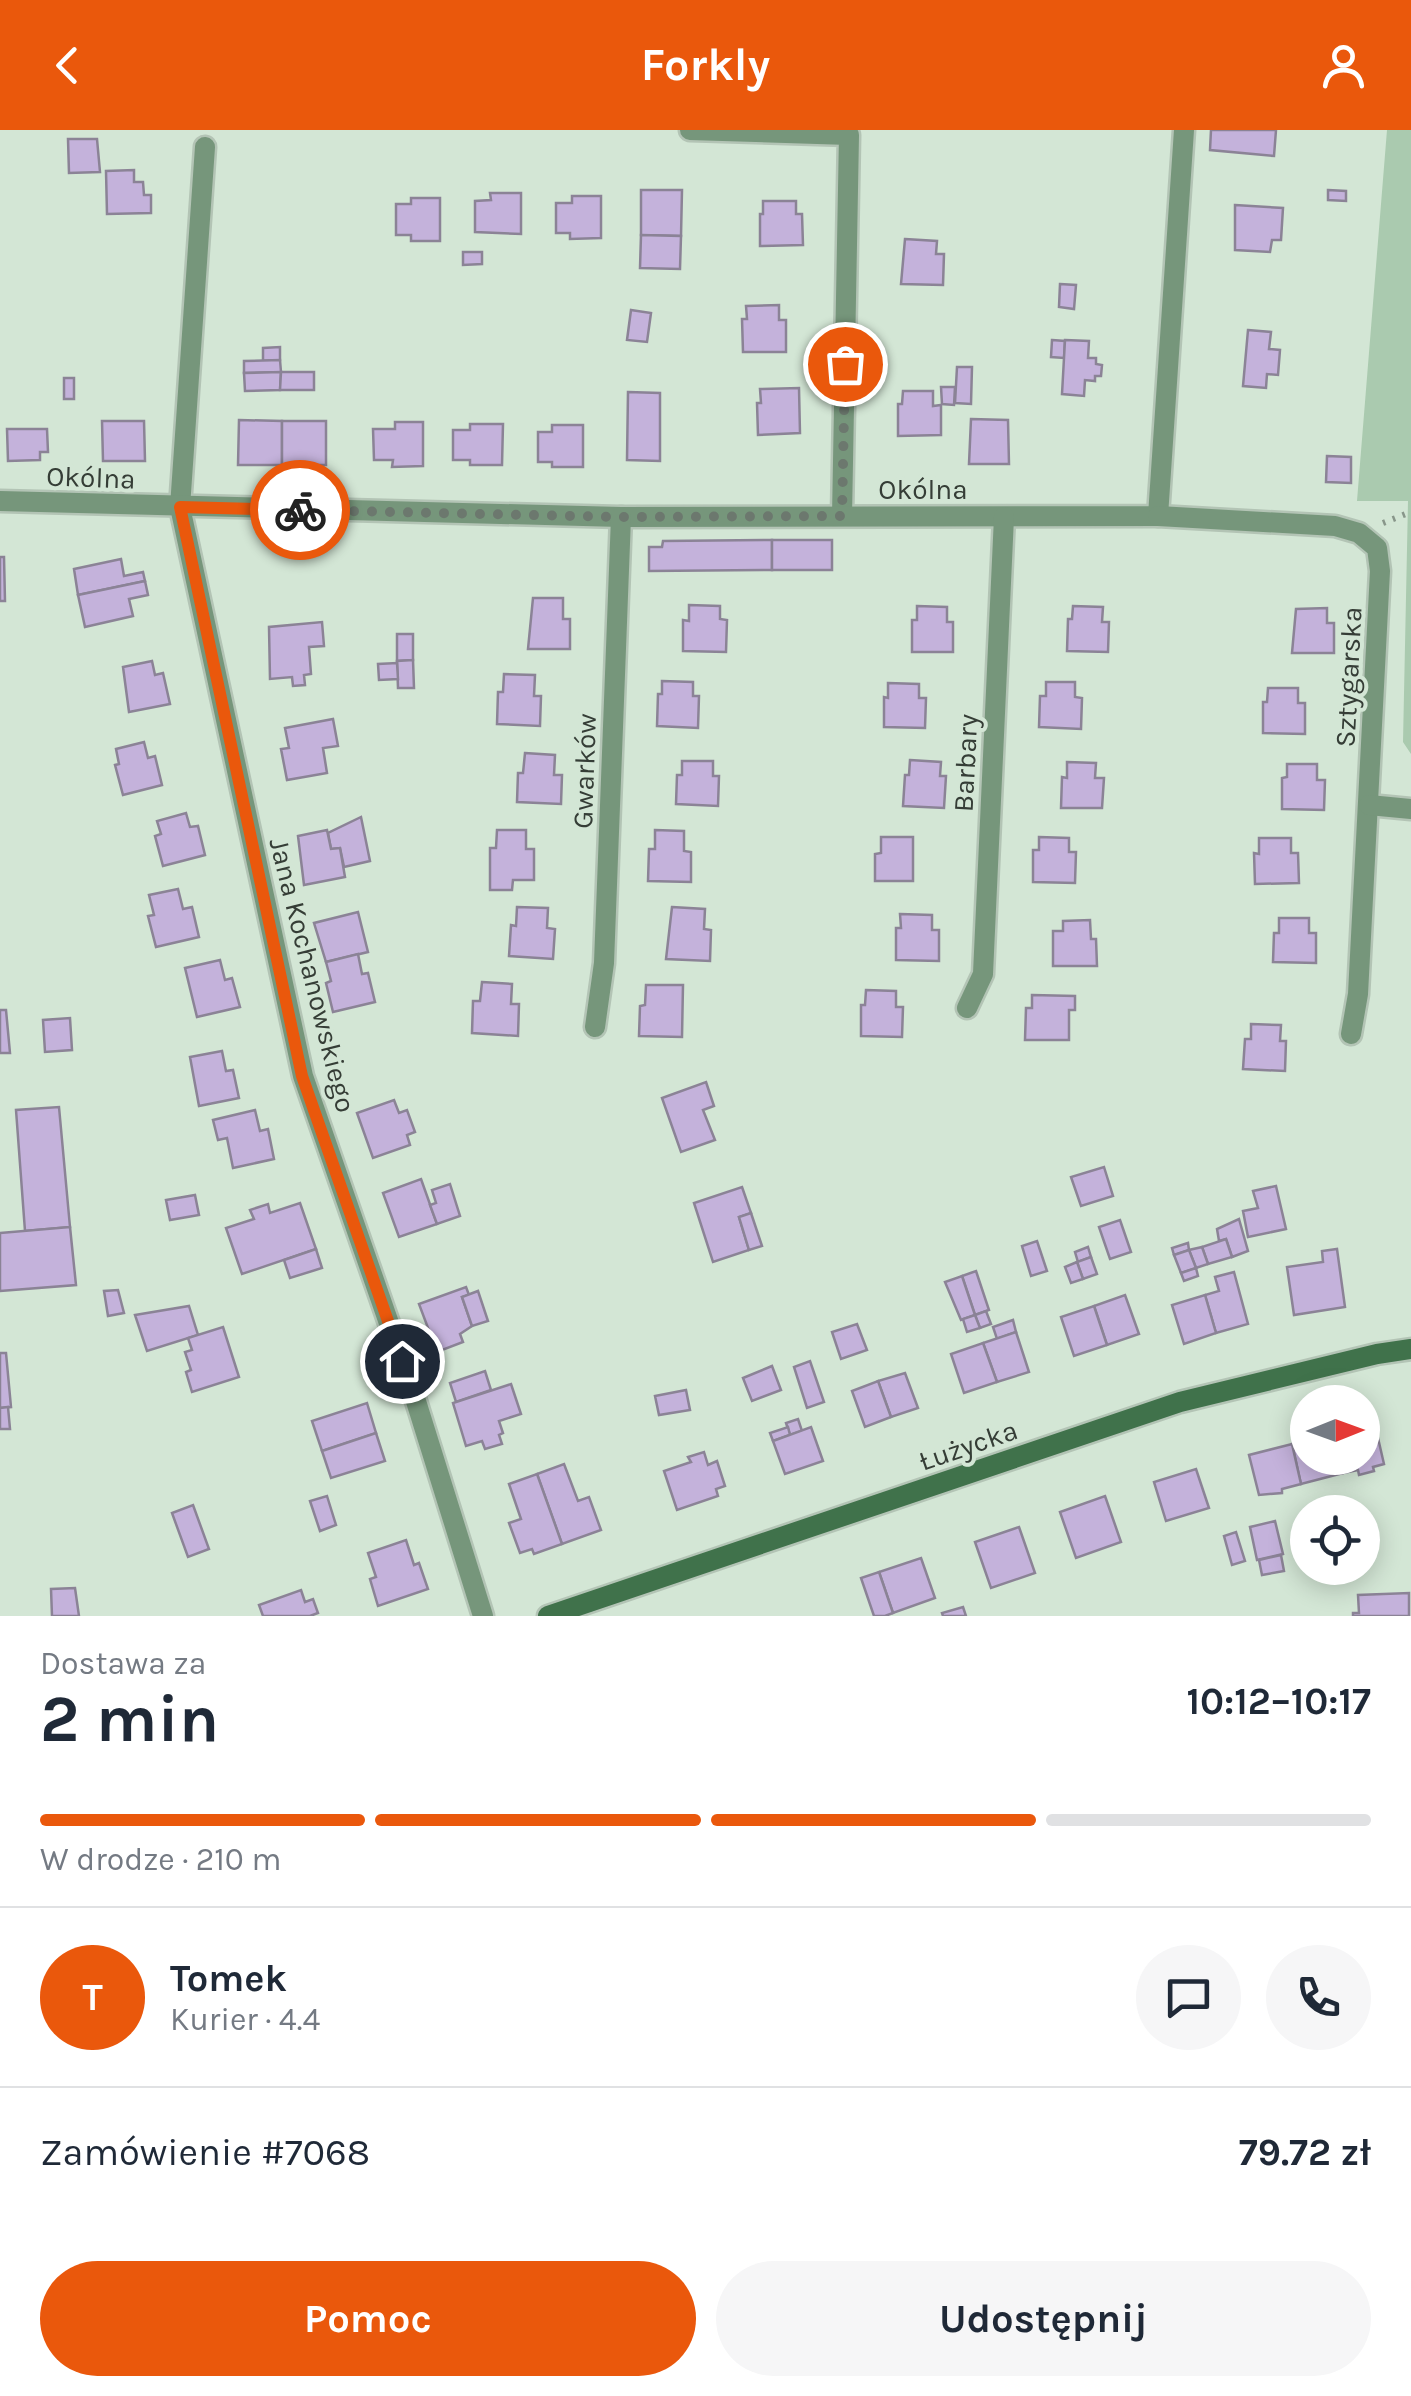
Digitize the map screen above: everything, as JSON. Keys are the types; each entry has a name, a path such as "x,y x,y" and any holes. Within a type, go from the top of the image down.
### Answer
{"main road":[{"name":"Łużycka","path":"548,1616 1180,1402 1411,1349"}],"street":[{"path":"690,130 848,135 842,516"},
{"path":"1158,516 1184,130"},
{"path":"180,507 205,146"},
{"name":"Okólna","path":"0,502 621,517 1158,516"},
{"name":"Jana Kochanowskiego","path":"180,507 302,1076 416,1398 483,1616"},
{"name":"Sztygarska","path":"1158,516 1335,526 1359,533 1377,548 1380,570 1369,805 1358,994 1351,1034"},
{"name":"Gwarków","path":"595,1027 604,963 621,517"},
{"name":"Barbary","path":"967,1008 983,974 1004,517"},
{"path":"1369,805 1411,809"}],"green space":[{"path":"1387,130 1411,130 1411,754 1403,742 1408,501 1357,501"}],"building":[{"path":"1211,130 1276,130 1274,156 1210,150"},
{"path":"68,139 97,139 100,172 69,173"},
{"path":"134,170 134,182 143,182 144,195 151,195 151,213 107,214 106,171"},
{"path":"641,190 682,190 681,236 641,235"},
{"path":"1328,190 1346,191 1346,201 1328,200"},
{"path":"490,193 521,193 521,234 475,232 475,201 491,200"},
{"path":"572,196 601,196 601,238 570,239 570,233 556,233 556,203 572,203"},
{"path":"411,198 440,198 440,241 411,241 411,235 396,235 396,204 411,204"},
{"path":"763,201 796,201 796,214 802,214 803,245 760,246"},
{"path":"1235,205 1283,208 1281,240 1272,240 1270,252 1235,250"},
{"path":"641,235 681,236 680,269 640,268"},
{"path":"905,239 937,241 936,254 944,254 943,285 901,284"},
{"path":"463,252 482,252 482,264 463,265"},
{"path":"1060,284 1076,285 1074,309 1059,307"},
{"path":"779,305 779,320 786,320 786,352 743,352 742,319 747,319 746,306"},
{"path":"631,310 651,313 647,342 627,340"},
{"path":"1248,330 1271,332 1269,349 1280,350 1278,375 1267,374 1266,388 1243,386"},
{"path":"1052,340 1065,341 1064,358 1051,357"},
{"path":"1065,340 1089,341 1088,358 1096,358 1096,364 1102,365 1101,376 1095,376 1095,381 1085,380 1084,396 1062,394"},
{"path":"280,347 280,360 263,361 263,348"},
{"path":"280,360 281,372 244,373 244,361"},
{"path":"957,367 972,367 971,404 955,403"},
{"path":"281,372 280,390 245,391 244,373"},
{"path":"281,372 314,372 314,390 280,390"},
{"path":"64,378 74,378 74,399 64,399"},
{"path":"941,387 955,387 954,405 942,404"},
{"path":"799,388 800,433 758,435 760,389"},
{"path":"903,391 933,391 933,406 941,405 941,435 898,436 898,404 902,404"},
{"path":"628,392 660,393 660,461 627,460"},
{"path":"971,419 1008,420 1009,464 969,464"},
{"path":"239,420 282,421 282,465 238,465"},
{"path":"102,421 144,421 145,461 103,461"},
{"path":"282,421 326,421 326,465 282,465"},
{"path":"395,422 423,422 423,466 392,467 393,460 374,460 373,429 395,429"},
{"path":"470,424 503,424 502,465 470,465 470,460 453,460 453,430 470,430"},
{"path":"552,425 583,425 583,467 552,467 552,462 538,462 538,432 552,432"},
{"path":"7,429 47,429 48,452 40,452 40,460 8,461"},
{"path":"1327,456 1351,457 1351,483 1326,482"},
{"path":"772,540 772,570 649,571 649,547 662,547 663,541"},
{"path":"772,540 832,540 832,570 772,570"},
{"path":"0,557 4,557 5,601 0,601"},
{"path":"121,559 124,576 143,572 145,581 78,595 74,569"},
{"path":"145,581 148,595 129,599 133,616 85,627 78,595"},
{"path":"533,598 563,598 563,619 570,619 570,649 528,649"},
{"path":"689,605 720,606 720,619 727,620 726,652 683,651 683,620 689,621"},
{"path":"917,606 947,607 947,622 953,622 953,652 912,652 912,620 917,620"},
{"path":"1073,606 1103,607 1102,622 1109,622 1108,652 1067,651 1068,619 1072,619"},
{"path":"1327,608 1327,623 1334,623 1334,653 1292,653 1296,609"},
{"path":"322,622 324,646 309,647 311,674 304,675 305,685 293,686 292,677 270,679 269,627"},
{"path":"397,634 413,634 413,660 397,661"},
{"path":"413,660 414,688 398,688 397,661"},
{"path":"152,661 155,675 163,673 170,704 129,712 123,667"},
{"path":"397,663 398,679 379,680 378,664"},
{"path":"504,674 535,675 534,696 541,696 540,726 497,724 498,692 503,692"},
{"path":"662,681 693,682 693,696 699,696 698,728 657,726"},
{"path":"1046,682 1075,682 1075,697 1082,698 1081,729 1039,727 1040,696 1046,696"},
{"path":"888,683 919,684 919,698 926,698 925,728 884,727"},
{"path":"1268,688 1298,688 1298,703 1305,703 1305,734 1263,733 1263,702 1267,702"},
{"path":"333,719 338,746 323,748 327,773 287,780 281,749 289,748 285,728"},
{"path":"144,742 148,758 155,756 162,785 123,795 115,765 119,764 116,749"},
{"path":"525,753 555,755 554,775 562,775 561,804 517,802 518,773 523,773"},
{"path":"910,760 941,762 940,776 946,776 944,808 903,806"},
{"path":"682,761 713,761 713,776 719,776 718,806 676,804 677,775 682,775"},
{"path":"1067,762 1096,763 1095,778 1104,778 1102,808 1061,808 1062,777 1067,778"},
{"path":"1287,764 1317,764 1317,780 1325,780 1324,810 1282,809 1282,778 1287,777"},
{"path":"186,813 190,827 198,826 205,855 163,866 155,836 161,834 157,821"},
{"path":"361,817 370,861 344,867 340,848 331,849 328,833"},
{"path":"327,830 331,849 340,848 345,877 304,885 298,836"},
{"path":"497,830 526,830 526,849 534,849 534,880 513,880 512,890 490,890 490,848 496,848"},
{"path":"655,830 684,831 684,851 691,852 691,882 648,881 649,849 655,849"},
{"path":"881,837 913,837 913,881 875,881 875,854 881,853"},
{"path":"1039,837 1069,838 1069,852 1076,852 1075,883 1033,882 1033,850 1039,850"},
{"path":"1259,838 1291,838 1291,853 1298,853 1299,883 1255,884 1254,853 1259,854"},
{"path":"178,889 183,909 192,907 199,937 156,947 148,916 154,915 149,895"},
{"path":"517,907 548,908 547,928 555,929 553,959 509,956 511,925 516,926"},
{"path":"672,907 705,909 704,929 711,930 710,961 666,959"},
{"path":"358,912 368,952 326,962 314,923"},
{"path":"900,914 932,915 932,930 939,930 939,961 896,960"},
{"path":"1279,918 1309,918 1309,933 1316,933 1316,963 1273,962"},
{"path":"1090,920 1091,939 1096,939 1097,966 1053,966 1053,931 1063,931 1063,921"},
{"path":"358,954 362,974 368,973 375,1002 333,1012 326,962"},
{"path":"220,960 225,980 232,978 240,1007 197,1017 185,968"},
{"path":"482,982 512,984 511,1004 519,1004 518,1036 472,1033 473,1001 480,1001"},
{"path":"646,985 683,985 682,1037 639,1036 640,1006 645,1005"},
{"path":"866,990 896,991 896,1007 903,1007 902,1037 861,1036 861,1005 865,1005"},
{"path":"1032,995 1075,996 1075,1010 1069,1010 1069,1040 1025,1040 1026,1008 1032,1008"},
{"path":"0,1010 6,1010 10,1053 0,1053"},
{"path":"70,1018 72,1050 45,1052 43,1020"},
{"path":"1251,1024 1281,1025 1280,1041 1286,1041 1285,1071 1243,1069 1245,1039 1251,1039"},
{"path":"222,1051 226,1071 233,1070 239,1098 199,1106 190,1057"},
{"path":"706,1082 714,1106 703,1110 715,1140 681,1152 662,1098"},
{"path":"394,1100 399,1113 407,1110 415,1132 407,1135 410,1145 373,1158 357,1113"},
{"path":"59,1107 70,1227 25,1231 16,1110"},
{"path":"255,1110 260,1131 268,1129 274,1159 233,1168 227,1138 218,1140 213,1120"},
{"path":"1104,1167 1113,1196 1081,1206 1071,1177"},
{"path":"421,1179 437,1224 399,1237 383,1193"},
{"path":"450,1184 460,1216 437,1224 430,1205 436,1203 432,1190"},
{"path":"1276,1186 1286,1229 1248,1237 1243,1211 1258,1208 1253,1191"},
{"path":"742,1187 751,1213 739,1217 749,1250 713,1262 694,1203"},
{"path":"195,1195 199,1215 170,1220 166,1200"},
{"path":"300,1203 316,1249 242,1274 226,1228 254,1219 250,1210 268,1204 270,1213"},
{"path":"751,1213 762,1246 749,1250 739,1217"},
{"path":"1239,1219 1248,1251 1232,1257 1226,1239 1219,1241 1217,1229"},
{"path":"1120,1220 1131,1252 1110,1259 1099,1227"},
{"path":"70,1227 76,1285 0,1291 0,1233"},
{"path":"1226,1239 1232,1257 1208,1264 1202,1247"},
{"path":"1037,1241 1047,1271 1031,1276 1022,1246"},
{"path":"1188,1243 1189,1250 1174,1255 1172,1248"},
{"path":"1088,1247 1091,1257 1078,1262 1075,1252"},
{"path":"1202,1247 1208,1264 1196,1268 1189,1250"},
{"path":"316,1249 322,1268 290,1278 284,1260"},
{"path":"1337,1249 1345,1307 1294,1315 1287,1267 1323,1262 1322,1251"},
{"path":"1189,1250 1196,1268 1181,1273 1174,1255"},
{"path":"1091,1257 1097,1274 1083,1279 1077,1262"},
{"path":"1077,1262 1083,1279 1071,1283 1065,1267"},
{"path":"1196,1268 1198,1276 1184,1281 1181,1273"},
{"path":"976,1271 989,1310 975,1315 962,1276"},
{"path":"1234,1272 1248,1324 1216,1333 1205,1295 1219,1291 1215,1277"},
{"path":"962,1276 975,1315 961,1320 945,1282"},
{"path":"466,1287 469,1295 462,1297 472,1326 460,1334 463,1342 437,1352 419,1304"},
{"path":"118,1290 124,1313 108,1316 104,1291"},
{"path":"478,1291 488,1321 472,1326 462,1297"},
{"path":"1125,1295 1139,1334 1107,1345 1094,1306"},
{"path":"1205,1295 1216,1333 1184,1344 1172,1305"},
{"path":"189,1306 198,1335 147,1351 135,1315"},
{"path":"1094,1306 1107,1345 1074,1356 1061,1317"},
{"path":"986,1311 991,1324 980,1328 975,1315"},
{"path":"975,1315 980,1328 967,1332 963,1319"},
{"path":"1013,1320 1016,1332 997,1339 993,1327"},
{"path":"857,1324 867,1350 841,1359 832,1332"},
{"path":"223,1327 239,1377 192,1392 186,1372 191,1370 185,1352 192,1350 188,1338"},
{"path":"1016,1332 1029,1372 997,1382 983,1343"},
{"path":"983,1343 997,1382 964,1393 951,1354"},
{"path":"0,1353 6,1353 11,1407 0,1408"},
{"path":"810,1361 824,1402 807,1408 794,1367"},
{"path":"772,1366 781,1390 752,1401 743,1378"},
{"path":"485,1371 491,1390 456,1402 450,1383"},
{"path":"905,1373 918,1408 891,1417 878,1381"},
{"path":"878,1381 891,1417 865,1427 852,1391"},
{"path":"511,1384 521,1414 499,1421 502,1444 485,1449 482,1441 466,1446 453,1403"},
{"path":"686,1390 690,1410 659,1415 655,1396"},
{"path":"367,1403 376,1433 322,1451 312,1421"},
{"path":"8,1407 10,1429 0,1429 0,1408"},
{"path":"798,1419 802,1431 790,1435 786,1423"},
{"path":"788,1427 790,1435 773,1441 770,1433"},
{"path":"811,1427 823,1461 785,1474 773,1441"},
{"path":"376,1433 385,1461 331,1478 322,1451"},
{"path":"1290,1445 1290,1475 1299,1475 1301,1484 1282,1489 1282,1493 1259,1495 1249,1455"},
{"path":"704,1452 708,1465 717,1461 725,1486 716,1489 718,1496 677,1510 664,1471 691,1462 688,1457"},
{"path":"564,1464 578,1501 589,1497 601,1530 562,1544 537,1474"},
{"path":"1196,1469 1209,1508 1166,1521 1154,1482"},
{"path":"537,1474 562,1544 534,1554 532,1549 520,1553 509,1523 521,1519 509,1484"},
{"path":"1299,1475 1335,1475 1301,1484"},
{"path":"327,1496 336,1525 320,1531 310,1501"},
{"path":"1105,1496 1121,1542 1076,1558 1060,1512"},
{"path":"193,1505 209,1549 188,1557 172,1513"},
{"path":"1275,1521 1283,1554 1257,1560 1250,1527"},
{"path":"1019,1527 1035,1573 991,1588 975,1542"},
{"path":"1236,1532 1245,1561 1232,1565 1224,1536"},
{"path":"406,1540 428,1589 378,1606 370,1579 376,1577 368,1553"},
{"path":"1281,1555 1284,1571 1262,1575 1259,1560"},
{"path":"921,1558 935,1598 893,1613 879,1572"},
{"path":"879,1572 893,1613 885,1616 874,1616 861,1578"},
{"path":"75,1588 79,1616 52,1616 51,1589"},
{"path":"301,1590 305,1602 313,1599 318,1613 263,1616 259,1605"},
{"path":"1409,1593 1409,1616 1353,1616 1359,1613 1358,1595"},
{"path":"963,1607 966,1616 943,1616 942,1613"}],"way so far":[{"path":"300,510 621,517 842,516 845,364"}],"route":[{"path":"300,510 180,507 302,1076 402,1361"}]}
